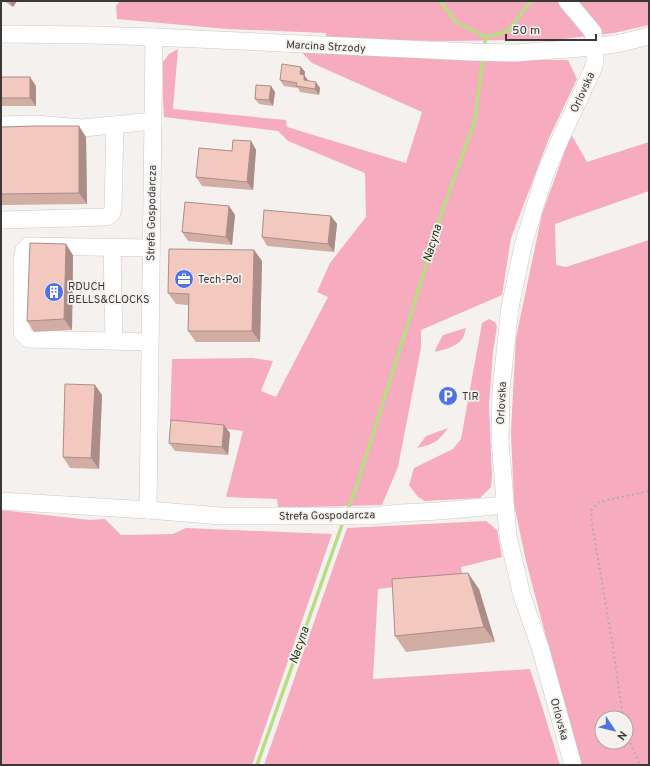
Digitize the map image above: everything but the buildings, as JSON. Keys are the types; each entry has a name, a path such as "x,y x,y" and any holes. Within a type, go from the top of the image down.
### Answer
{"street":[{"path":"567,1 593,32 595,47"},
{"name":"Marcina Strzody","path":"1,34 154,37 515,53 595,47 621,43 649,36"},
{"name":"Strefa Gospodarcza","path":"148,510 154,37"},
{"name":"Orlovska","path":"573,765 540,647 522,596 508,536 500,441 501,390 510,307 523,246 534,206 546,174 595,62 595,47"},
{"path":"1,125 36,124 83,128 153,121"},
{"path":"1,220 107,217 112,213 115,125"},
{"path":"150,342 28,338 22,333 22,262 24,250 28,246 151,248"},
{"path":"112,247 114,341"},
{"name":"Strefa Gospodarcza","path":"1,502 148,510 221,516 365,516 505,505"}],"path":[{"path":"622,710 592,518 592,509 599,502 649,491"},
{"path":"633,750 640,765"}],"shaded area":[{"path":"120,1 649,1 649,25 614,33 563,39 453,41 326,40 326,33 227,29 117,19 116,6"},
{"path":"294,44 510,60 568,60 577,79 549,138 511,238 502,295 421,330 421,348 398,467 382,505 278,507 277,499 226,497 243,431 170,422 172,359 253,358 273,361 261,391 276,397 328,297 317,292 330,263 366,217 365,173 288,141 278,131 164,117 163,62 169,54 178,49 173,109 286,120 287,127 406,163 422,112 312,63"},
{"path":"571,134 587,162 649,142 649,191 555,224 556,265 566,267 649,240 649,765 580,765 526,561 514,504 511,431 516,338 542,214"},
{"path":"489,319 495,322 497,326 493,352 489,405 492,477 491,487 480,498 425,501 418,497 409,485 414,468 453,449 461,439 482,323"},
{"path":"466,328 463,338 458,344 435,352 443,335"},
{"path":"448,428 435,442 417,448 426,436"},
{"path":"1,510 90,520 105,519 121,535 173,534 186,528 332,534 252,765 1,765"},
{"path":"486,521 497,530 502,557 461,567 463,579 378,589 373,679 530,669 560,765 264,765 347,528"}],"waterway":[{"path":"440,1 456,22 486,37"},
{"name":"Nacyna","path":"486,37 508,31 531,1"},
{"name":"Nacyna","path":"484,47 486,37"},
{"name":"Nacyna","path":"349,506 444,206 475,120 483,58"},
{"name":"Nacyna","path":"257,765 342,525"}],"place":[{"name":"Tech-Pol","path":"184,279"},
{"name":"RDUCH BELLS&CLOCKS","path":"54,292"},
{"name":"TIR","path":"448,396"}]}
